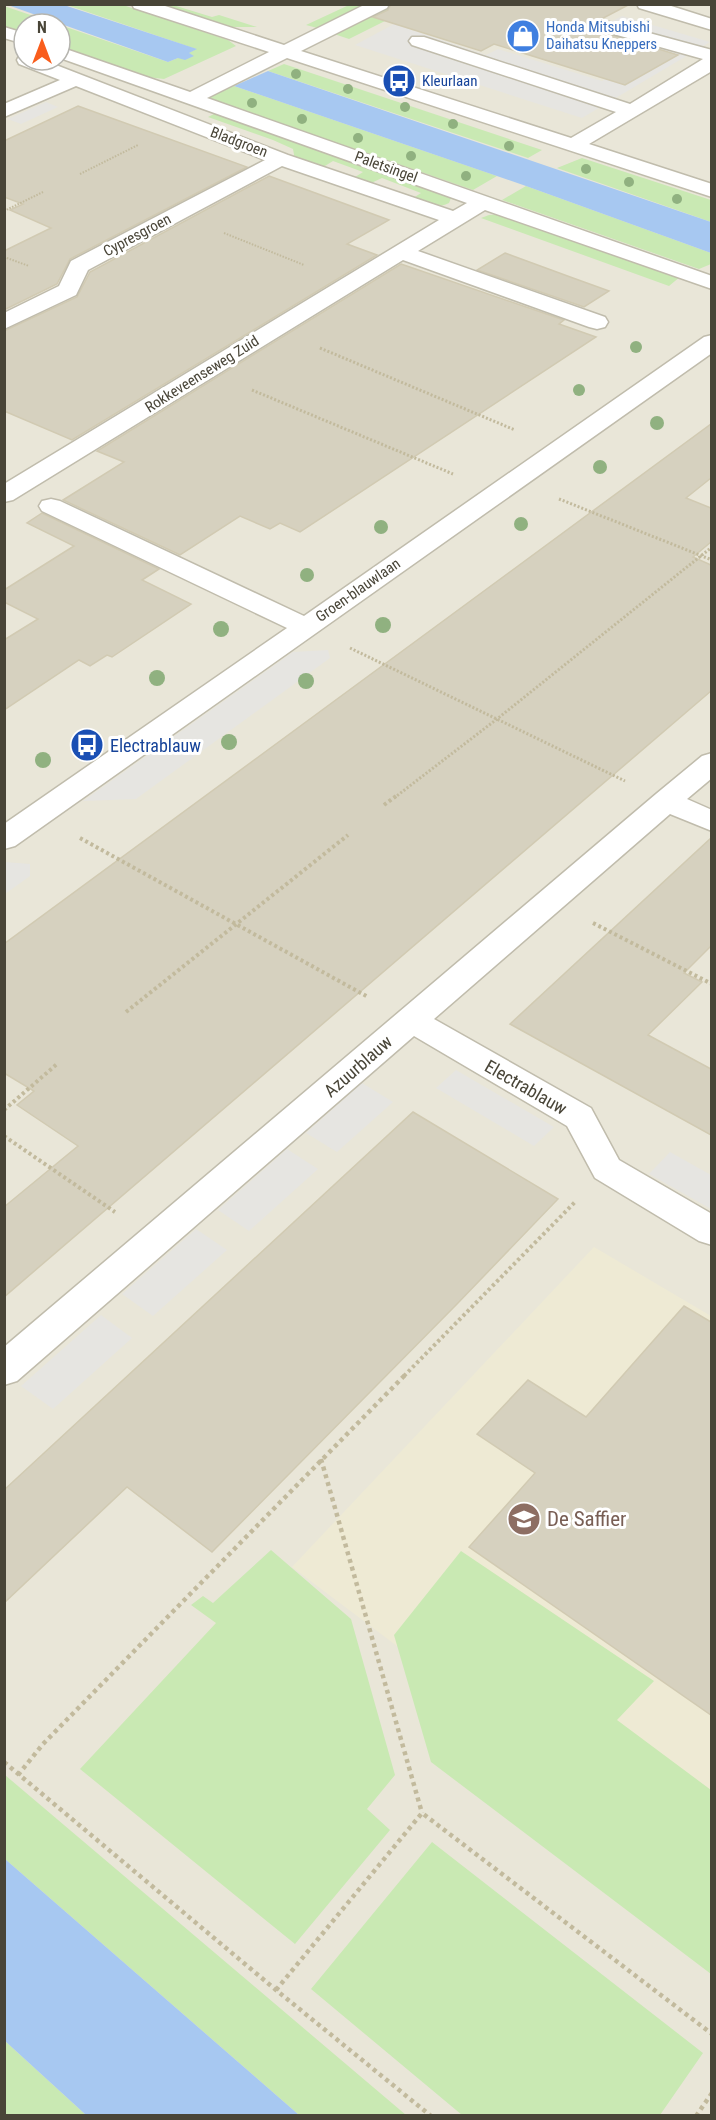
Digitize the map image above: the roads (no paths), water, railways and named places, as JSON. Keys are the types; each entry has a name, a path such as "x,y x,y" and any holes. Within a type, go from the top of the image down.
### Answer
{"street":[{"path":"140,4 711,191"},
{"path":"197,4 214,10"},
{"path":"192,98 381,4"},
{"path":"645,4 711,25"},
{"path":"605,26 710,62"},
{"path":"236,52 279,31"},
{"path":"418,41 630,110"},
{"name":"Paletsingel","path":"72,56 711,283"},
{"path":"574,146 710,62"},
{"name":"Bladgroen","path":"58,72 281,159 455,219"},
{"path":"162,87 183,77"},
{"path":"4,111 77,79"},
{"path":"595,133 711,173"},
{"name":"Cypresgroen","path":"4,322 68,290 79,266 281,159"},
{"name":"Rokkeveenseweg Zuid","path":"4,495 483,201"},
{"path":"400,252 597,322"},
{"name":"Groen-blauwlaan","path":"4,839 711,342"},
{"path":"51,506 306,627"},
{"name":"Azuurblauw","path":"4,1370 711,762"},
{"path":"666,801 711,822"},
{"name":"Electrablauw","path":"411,1020 579,1117 607,1169 711,1231"}],"water":[{"path":"5,4 64,5 197,49 189,53 194,56 185,60 178,58 168,62 72,28 72,12 27,12"},
{"path":"268,71 711,222 711,253 526,186 234,86"},
{"path":"4,1859 299,2115 86,2115 5,2041"}],"place":[{"name":"Honda Mitsubishi Daihatsu Kneppers","path":"523,36"},
{"name":"Kleurlaan","path":"399,81"},
{"name":"Electrablauw","path":"87,745"},
{"name":"De Saffier","path":"524,1519"}]}
